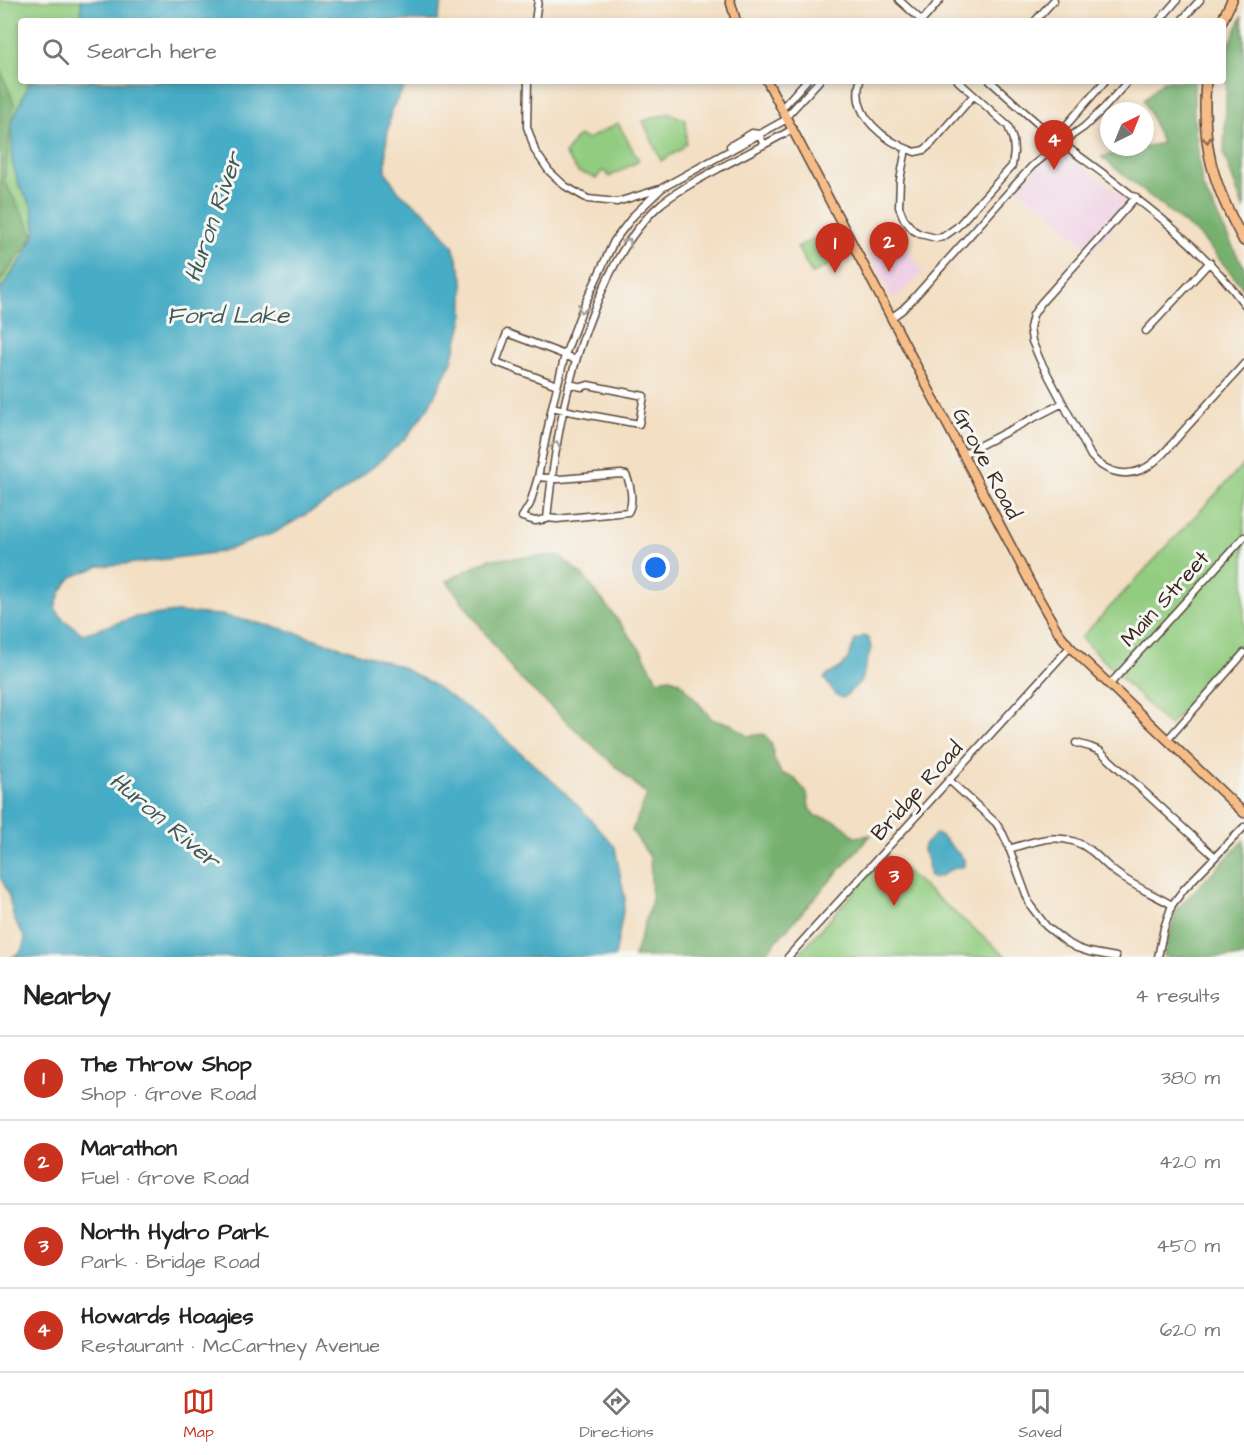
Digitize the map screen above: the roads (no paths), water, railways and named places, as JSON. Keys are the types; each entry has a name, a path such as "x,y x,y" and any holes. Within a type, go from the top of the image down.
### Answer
{"highway":[{"path":"1223,18 1232,0"},
{"path":"1206,84 1205,133 1211,163 1230,216 1244,241"}],"main road":[{"path":"730,0 735,18"},
{"name":"Grove Road","path":"769,84 1058,632 1070,647 1244,813"}],"street":[{"path":"535,18 538,0"},
{"path":"898,0 919,18"},
{"path":"925,18 940,0"},
{"path":"1038,18 1054,0"},
{"path":"1162,18 1177,0"},
{"path":"1184,18 1200,0"},
{"path":"528,84 527,127 535,151 549,171 565,186 588,199 617,202 662,188 787,118 816,84"},
{"path":"782,108 803,84"},
{"path":"859,84 859,99 868,120 885,137 916,153 931,144 973,96"},
{"path":"906,149 900,180 899,207 904,219 913,230 920,234 936,238 943,237 957,227 1012,166 1014,152 1008,126 961,84"},
{"path":"993,84 1061,143 1136,197 1183,236 1210,262 1244,304"},
{"path":"1055,138 1102,84"},
{"path":"891,318 912,300 1032,166 1084,127 1125,84"},
{"path":"547,518 563,410 575,360 595,306 619,255 644,221 662,203 687,185 793,129"},
{"path":"712,160 717,154 752,133 759,134"},
{"path":"759,134 764,145"},
{"path":"723,154 728,163"},
{"path":"681,177 687,185"},
{"path":"538,477 560,479 626,475 629,482 631,507 624,514 547,518 536,521 522,517 530,504 538,477 557,385 565,355 582,310 614,241 634,215 662,188"},
{"path":"1136,197 1041,303 1033,315 1030,328 1032,341 1040,360 1091,456 1099,465 1121,473 1132,473 1149,466 1244,364"},
{"path":"634,215 644,221"},
{"path":"1146,331 1210,262"},
{"path":"600,269 609,274"},
{"path":"557,385 496,362 507,333 575,360"},
{"path":"552,407 639,424 644,396 588,385 582,387 569,384"},
{"path":"963,454 1063,403"},
{"name":"Main Street","path":"1110,684 1244,537"},
{"name":"Bridge Road","path":"789,957 1070,647"},
{"path":"1168,740 1244,653"},
{"path":"1076,743 1101,751 1215,857"},
{"path":"949,780 996,823 1003,834 1030,905 1046,926 1077,948 1116,957"},
{"path":"1158,957 1172,905 1244,827"},
{"path":"1009,849 1042,838 1062,839 1081,844 1119,875 1172,905"}],"water":[{"path":"81,0 443,0 438,18 82,18"},
{"name":"Ford Lake","path":"29,84 406,84 391,110 386,145 386,172 397,190 427,214 453,246 463,278 463,319 452,361 429,406 406,438 372,468 327,502 274,533 221,552 100,566 72,577 61,591 55,608 63,619 83,634 136,617 176,612 221,615 284,629 399,666 432,684 492,727 560,788 615,847 625,900 615,957 12,957 22,950 25,939 14,919 8,892 0,877 0,291 24,256 36,231 32,206 19,186 12,162 12,122"},
{"path":"864,636 869,639 871,648 861,681 843,698 836,695 824,678 844,664 855,640"},
{"path":"935,834 941,836 964,859 964,866 932,878 929,874 928,860 923,851 924,845"}],"place":[{"name":"Howards Hoagies","path":"1054,170"},
{"name":"Marathon","path":"889,272"},
{"name":"The Throw Shop","path":"835,273"},
{"name":"North Hydro Park","path":"894,906"}],"water label":[{"name":"Huron River","path":"213,217"},
{"name":"Huron River","path":"165,820"}]}
